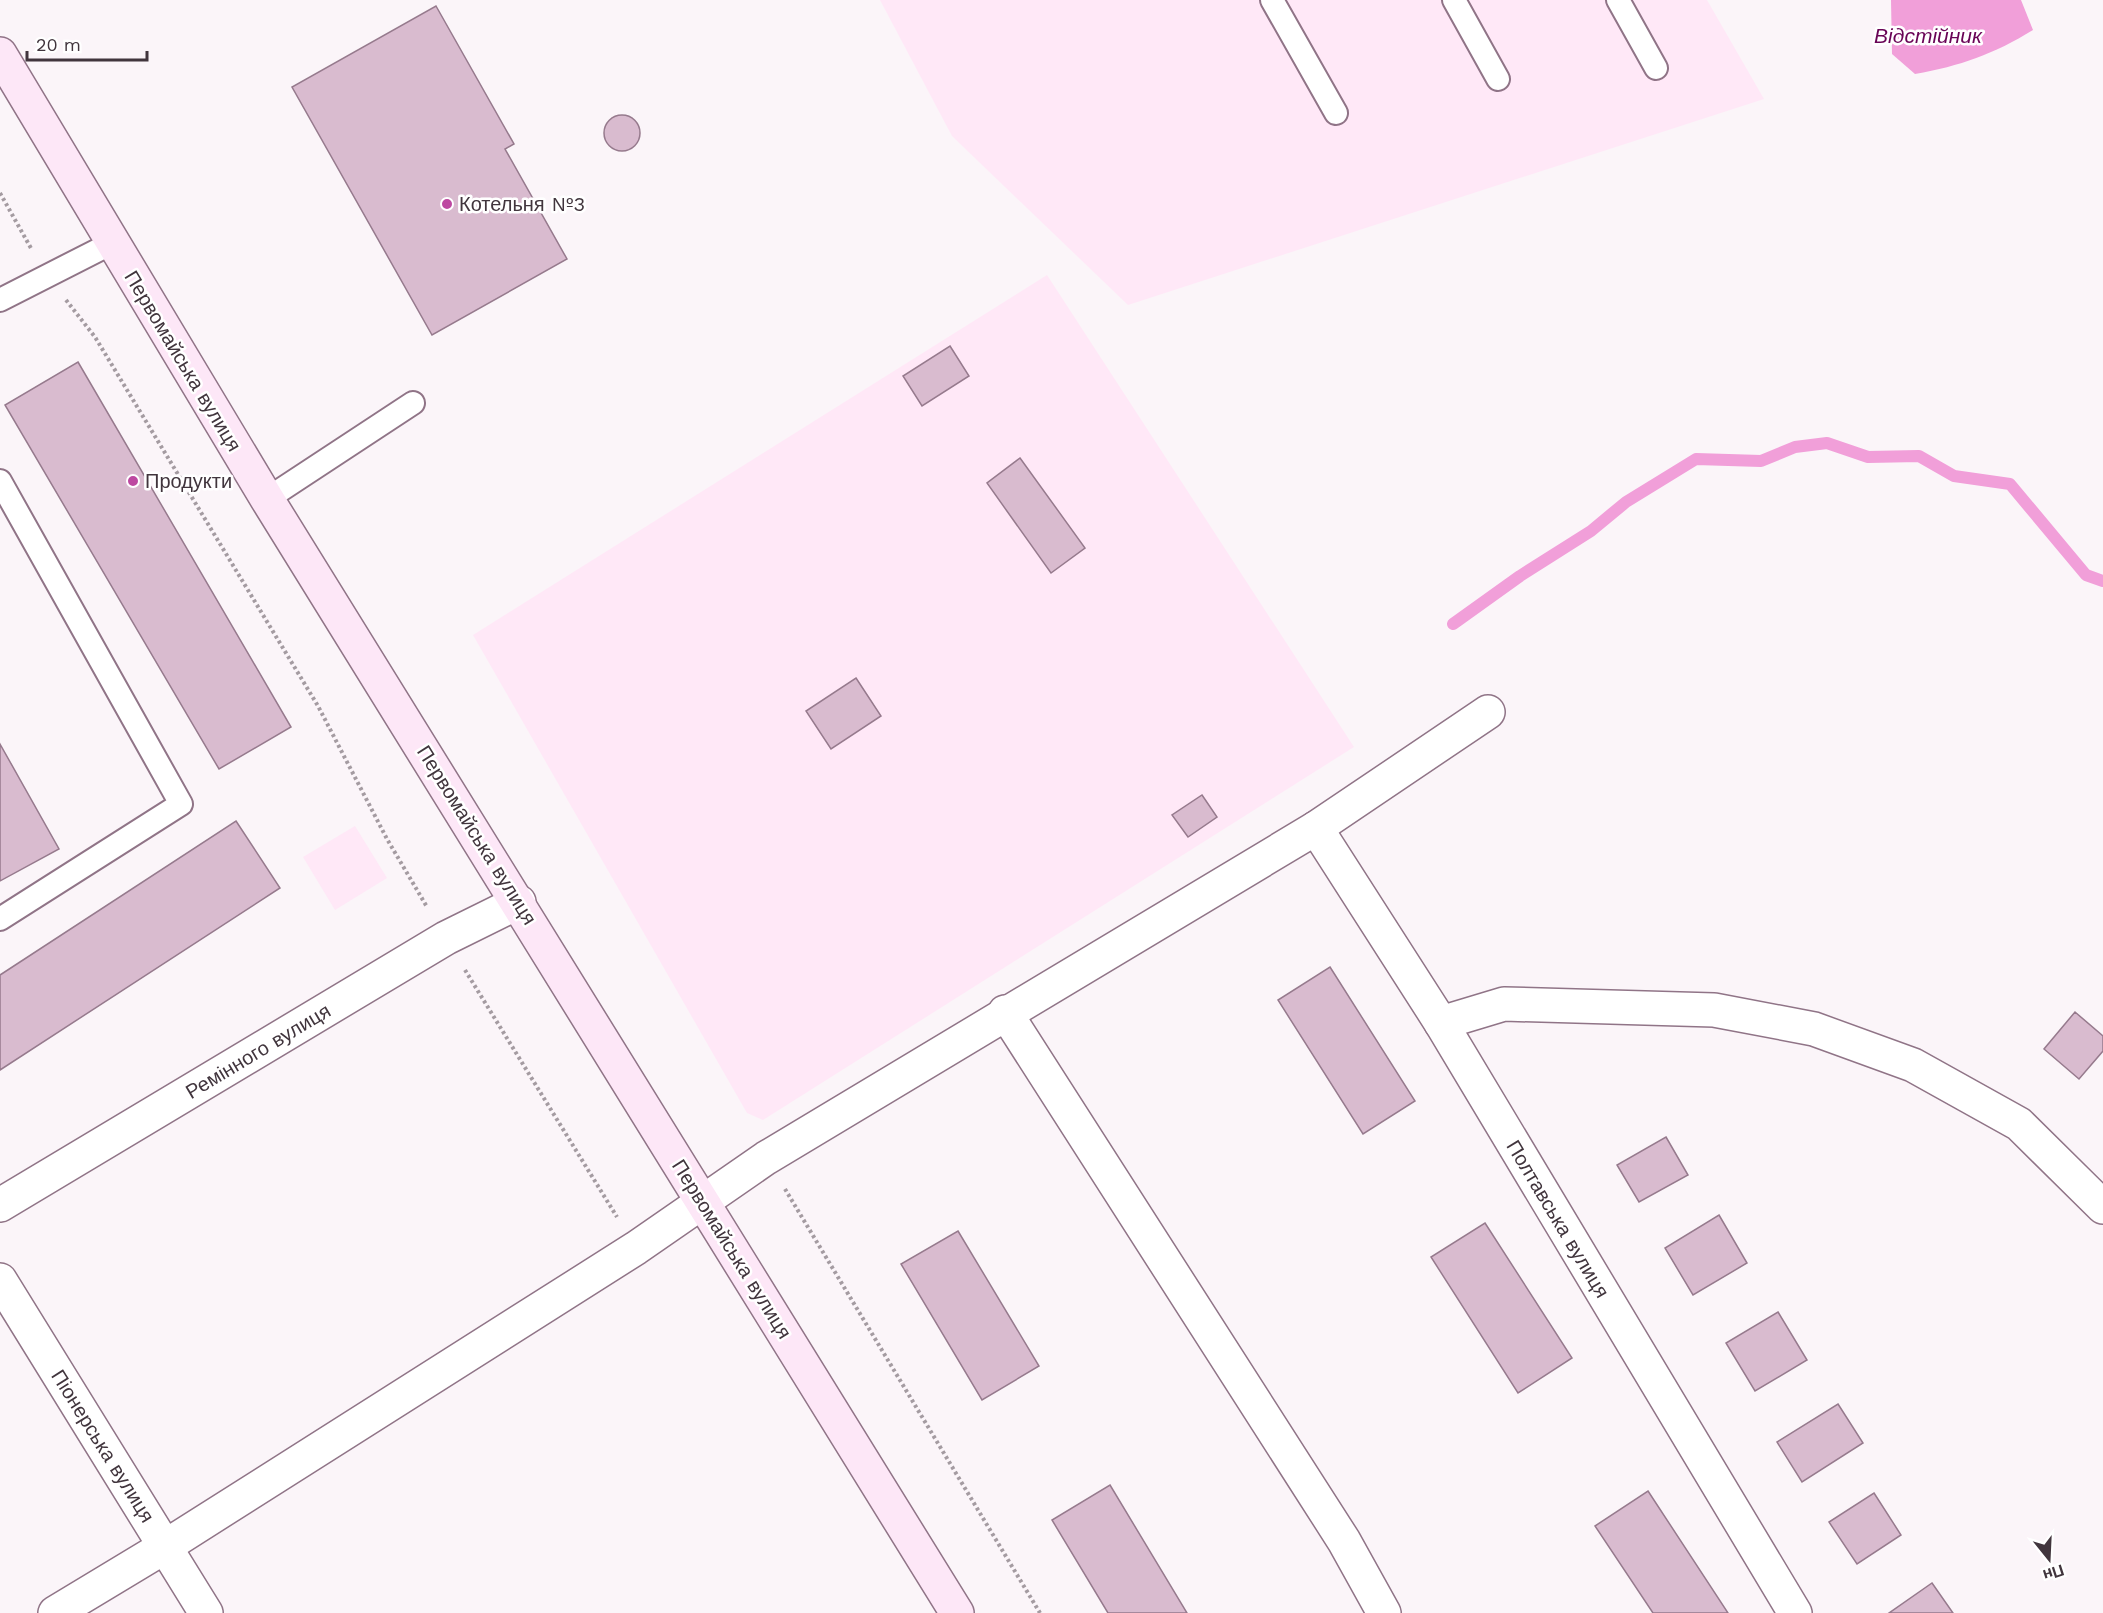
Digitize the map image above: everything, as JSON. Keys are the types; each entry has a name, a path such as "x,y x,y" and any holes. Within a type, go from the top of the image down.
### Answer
{"main road":[{"name":"Первомайська вулиця","path":"0,54 267,499 519,902 957,1613"}],"street":[{"path":"55,1613 166,1546 636,1248 766,1158 1005,1012 1200,900 1316,828 1488,712"},
{"name":"Полтавська вулиця","path":"1316,828 1441,1023 1795,1613"},
{"name":"Ремінного вулиця","path":"0,1205 446,938 519,902"},
{"path":"1441,1023 1504,1004 1714,1010 1814,1029 1913,1065 2019,1124 2103,1207"},
{"path":"1005,1012 1344,1541 1384,1613"},
{"name":"Піонерська вулиця","path":"0,1280 206,1613"}],"lane":[{"path":"1272,0 1336,113"},
{"path":"1454,0 1498,79"},
{"path":"1618,0 1656,68"},
{"path":"0,300 112,243"},
{"path":"267,499 413,403"},
{"path":"0,481 181,804 0,919"}],"path":[{"path":"0,193 47,276 95,337 318,706 387,839 636,1248"},
{"path":"766,1158 1040,1613"}],"shaded area":[{"path":"880,0 1707,0 1764,99 1128,305 952,136"},
{"path":"1047,275 1354,747 763,1120 747,1113 473,635"},
{"path":"355,826 387,878 335,910 303,857"}],"water":[{"name":"Відстійник","path":"1891,0 2021,0 2033,30 1976,58 1915,74 1892,54"}],"building":[{"name":"Котельня №3","path":"436,6 514,144 505,149 567,259 432,335 292,87"},
{"path":"622,115 634,121 640,133 634,145 622,151 610,145 604,133 610,121"},
{"path":"950,346 969,376 922,406 903,376"},
{"path":"78,362 291,727 219,769 5,405"},
{"path":"1020,458 1085,548 1051,573 987,483"},
{"path":"856,678 881,716 831,749 806,711"},
{"path":"0,744 59,849 0,881"},
{"path":"1202,795 1217,817 1188,837 1172,815"},
{"path":"236,821 280,888 0,1070 0,975"},
{"path":"1330,967 1415,1101 1363,1134 1278,1000"},
{"path":"2075,1012 2103,1036 2103,1051 2079,1079 2044,1049"},
{"path":"1666,1137 1688,1175 1639,1202 1617,1165"},
{"path":"1719,1215 1747,1263 1693,1295 1665,1248"},
{"path":"1485,1223 1572,1358 1518,1393 1431,1257"},
{"path":"958,1231 1039,1366 982,1400 901,1264"},
{"path":"1778,1312 1807,1360 1755,1391 1726,1343"},
{"path":"1838,1404 1863,1443 1802,1482 1777,1442"},
{"path":"1110,1485 1187,1613 1108,1613 1052,1520"},
{"path":"1648,1491 1728,1613 1653,1613 1595,1526"},
{"path":"1874,1493 1901,1535 1857,1564 1829,1522"},
{"path":"1932,1583 1953,1613 1889,1613"}],"waterway":[{"path":"1453,624 1520,576 1591,531 1626,502 1696,459 1761,461 1795,447 1827,443 1868,457 1919,456 1954,476 2010,484 2086,575 2103,581"}],"place":[{"name":"Котельня №3","path":"447,204"},
{"name":"Продукти","path":"133,481"}]}
